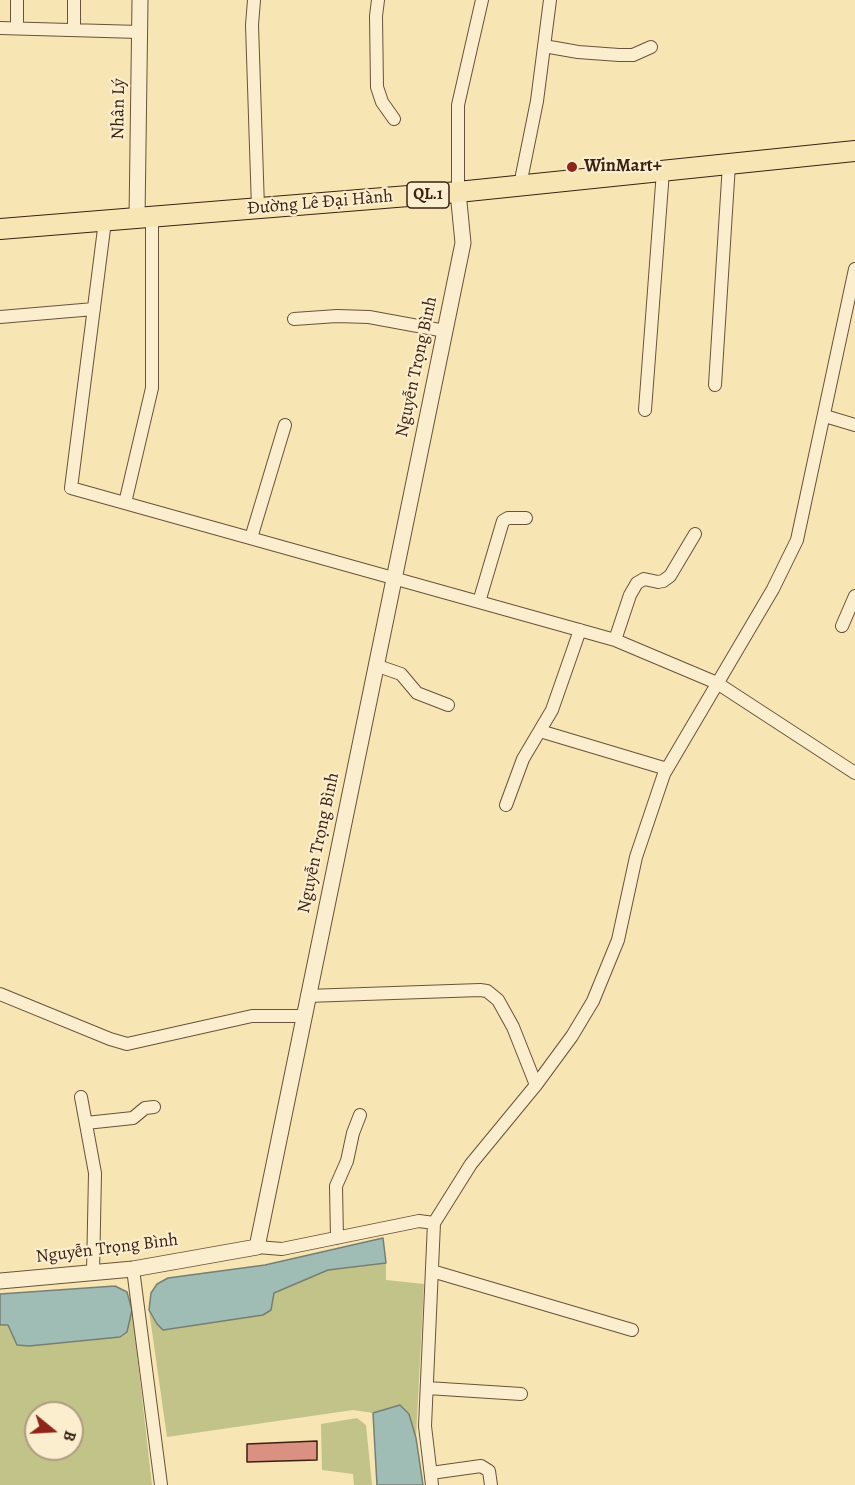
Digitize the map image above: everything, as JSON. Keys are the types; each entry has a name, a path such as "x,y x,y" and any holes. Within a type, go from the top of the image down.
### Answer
{"main road":[{"name":"Đường Lê Đại Hành","path":"0,229 458,192 855,151"},
{"path":"0,217 76,223"}],"street":[{"path":"17,0 17,28"},
{"path":"74,0 74,30"},
{"name":"Nhân Lý","path":"140,0 144,218"},
{"path":"254,0 252,26 258,208"},
{"path":"378,0 376,16 377,87 382,102 394,119"},
{"path":"458,192 458,105 482,0"},
{"path":"520,185 537,101 550,0"},
{"path":"0,28 140,32"},
{"path":"544,46 578,52 618,55 633,55 651,46"},
{"path":"715,385 729,164"},
{"path":"645,410 663,171"},
{"name":"Nguyễn Trọng Bình","path":"0,1281 133,1269 257,1247 393,577 464,243 458,192"},
{"path":"125,503 152,388 144,218"},
{"path":"105,221 71,488 615,640 717,683 855,773"},
{"path":"491,1485 489,1471 481,1466 431,1479 425,1426 434,1223 471,1164 536,1085 572,1036 597,991 618,940 636,857 667,769 773,589 797,540 855,269"},
{"path":"0,317 94,309"},
{"path":"294,319 337,316 369,317 445,331"},
{"path":"825,416 855,425"},
{"path":"250,538 285,425"},
{"path":"479,602 503,521 508,518 526,518"},
{"path":"615,640 630,595 637,583 644,579 663,581 670,576 695,534"},
{"path":"842,626 855,596"},
{"path":"506,805 523,759 560,692 580,630"},
{"path":"375,665 401,674 417,693 448,705"},
{"path":"540,730 667,769"},
{"path":"307,996 487,991 498,1000 513,1027 536,1085"},
{"path":"0,994 127,1044 252,1016 304,1016"},
{"path":"81,1097 96,1187 93,1273"},
{"path":"87,1123 133,1118 146,1108 153,1107"},
{"path":"337,1238 336,1186 347,1161 353,1132 360,1115"},
{"path":"257,1247 282,1249 419,1221 434,1223"},
{"path":"133,1269 161,1485"},
{"path":"432,1270 632,1330"},
{"path":"427,1388 521,1394"}],"green space":[{"path":"386,1263 386,1280 424,1284 416,1438 409,1414 400,1405 373,1413 353,1410 167,1437 149,1310 157,1324 271,1310 274,1293 328,1270"},
{"path":"132,1310 152,1485 0,1485 0,1325 127,1332"},
{"path":"357,1418 366,1425 372,1485 354,1485 353,1474 322,1470 321,1424"}],"water":[{"path":"383,1238 386,1263 328,1270 274,1293 271,1310 263,1315 163,1330 149,1310 151,1293 157,1284 168,1278 265,1265"},
{"path":"115,1286 127,1292 132,1310 127,1332 120,1337 29,1346 17,1345 8,1325 0,1325 0,1294"},
{"path":"400,1405 409,1414 416,1438 423,1485 377,1485 373,1413"}],"building":[{"path":"317,1441 317,1460 247,1462 247,1444"}],"place":[{"name":"WinMart+","path":"572,167"}]}
